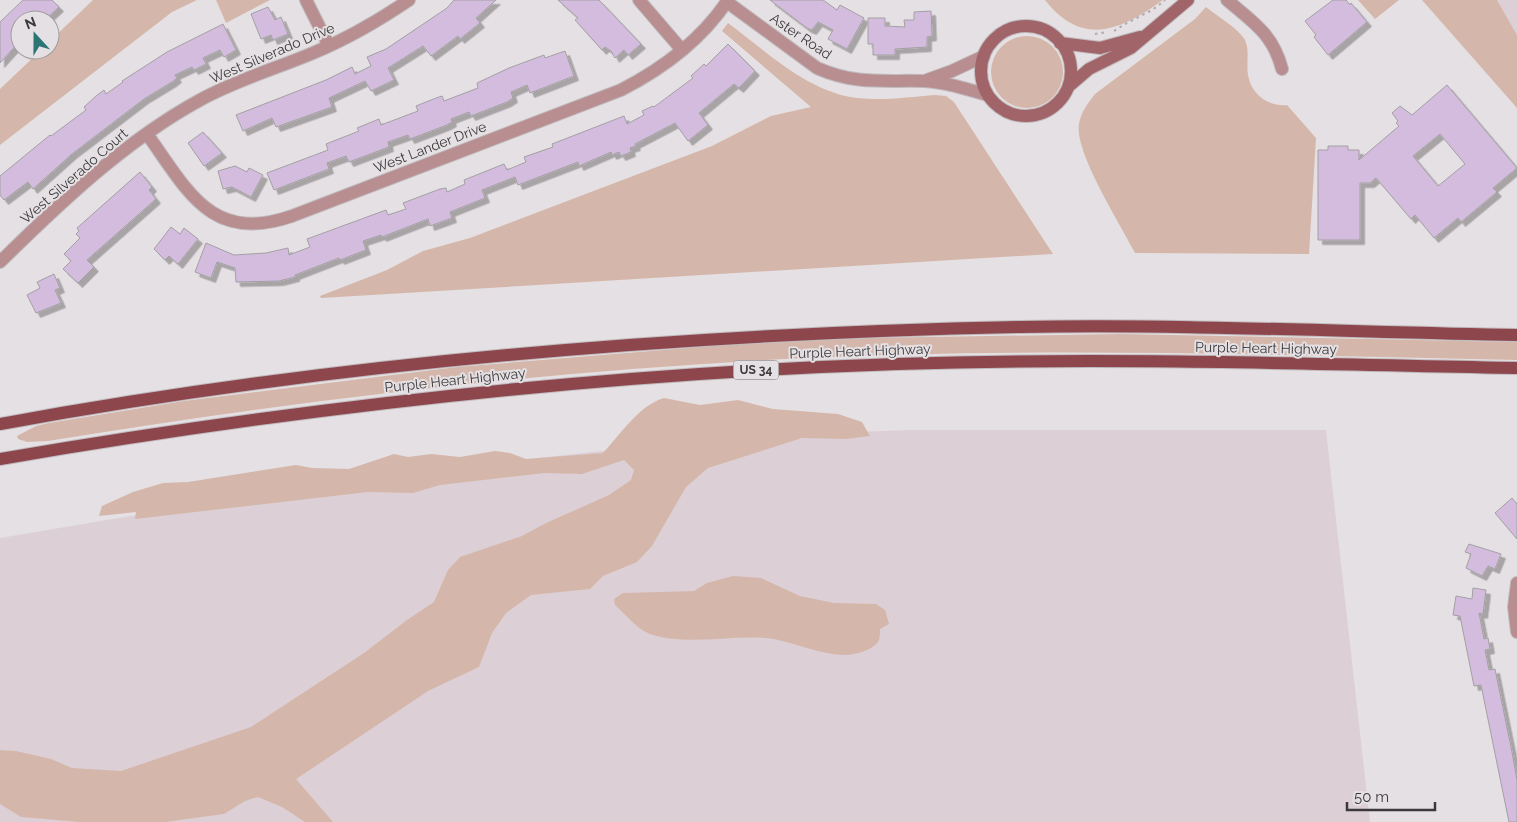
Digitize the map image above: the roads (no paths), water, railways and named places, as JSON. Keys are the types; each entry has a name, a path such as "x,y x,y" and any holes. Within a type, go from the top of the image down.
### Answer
{"main road":[{"name":"Purple Heart Highway","path":"0,424 175,395 324,375 469,359 749,337 1024,327 1517,335"},
{"name":"Purple Heart Highway","path":"0,459 118,438 368,404 508,389 774,369 900,364 1141,361 1517,368"}],"street":[{"path":"306,0 329,46"},
{"name":"West Silverado Drive","path":"146,134 183,109 234,83 329,46 372,24 409,0"},
{"path":"639,0 682,50"},
{"path":"1068,87 1070,64 1060,43 1050,34 1038,28 1024,27 1011,29 999,35 990,44 984,56 981,76 987,95 997,106 1007,112 1030,116 1053,107 1062,98 1068,87 1089,69 1131,48 1188,0"},
{"path":"1227,0 1265,32 1274,44 1282,69"},
{"name":"West Lander Drive","path":"146,134 193,198 206,209 233,222 265,224 292,216 604,98 652,73 682,50 728,1"},
{"name":"Aster Road","path":"728,1 817,68 832,75 854,80 877,82 924,81 954,86 987,95"},
{"path":"1060,43 1100,48 1142,37"},
{"name":"Aster Road","path":"924,81 952,71 984,56"},
{"name":"West Silverado Court","path":"0,262 76,190 146,134"},
{"path":"1517,583 1514,607 1517,632"}]}
